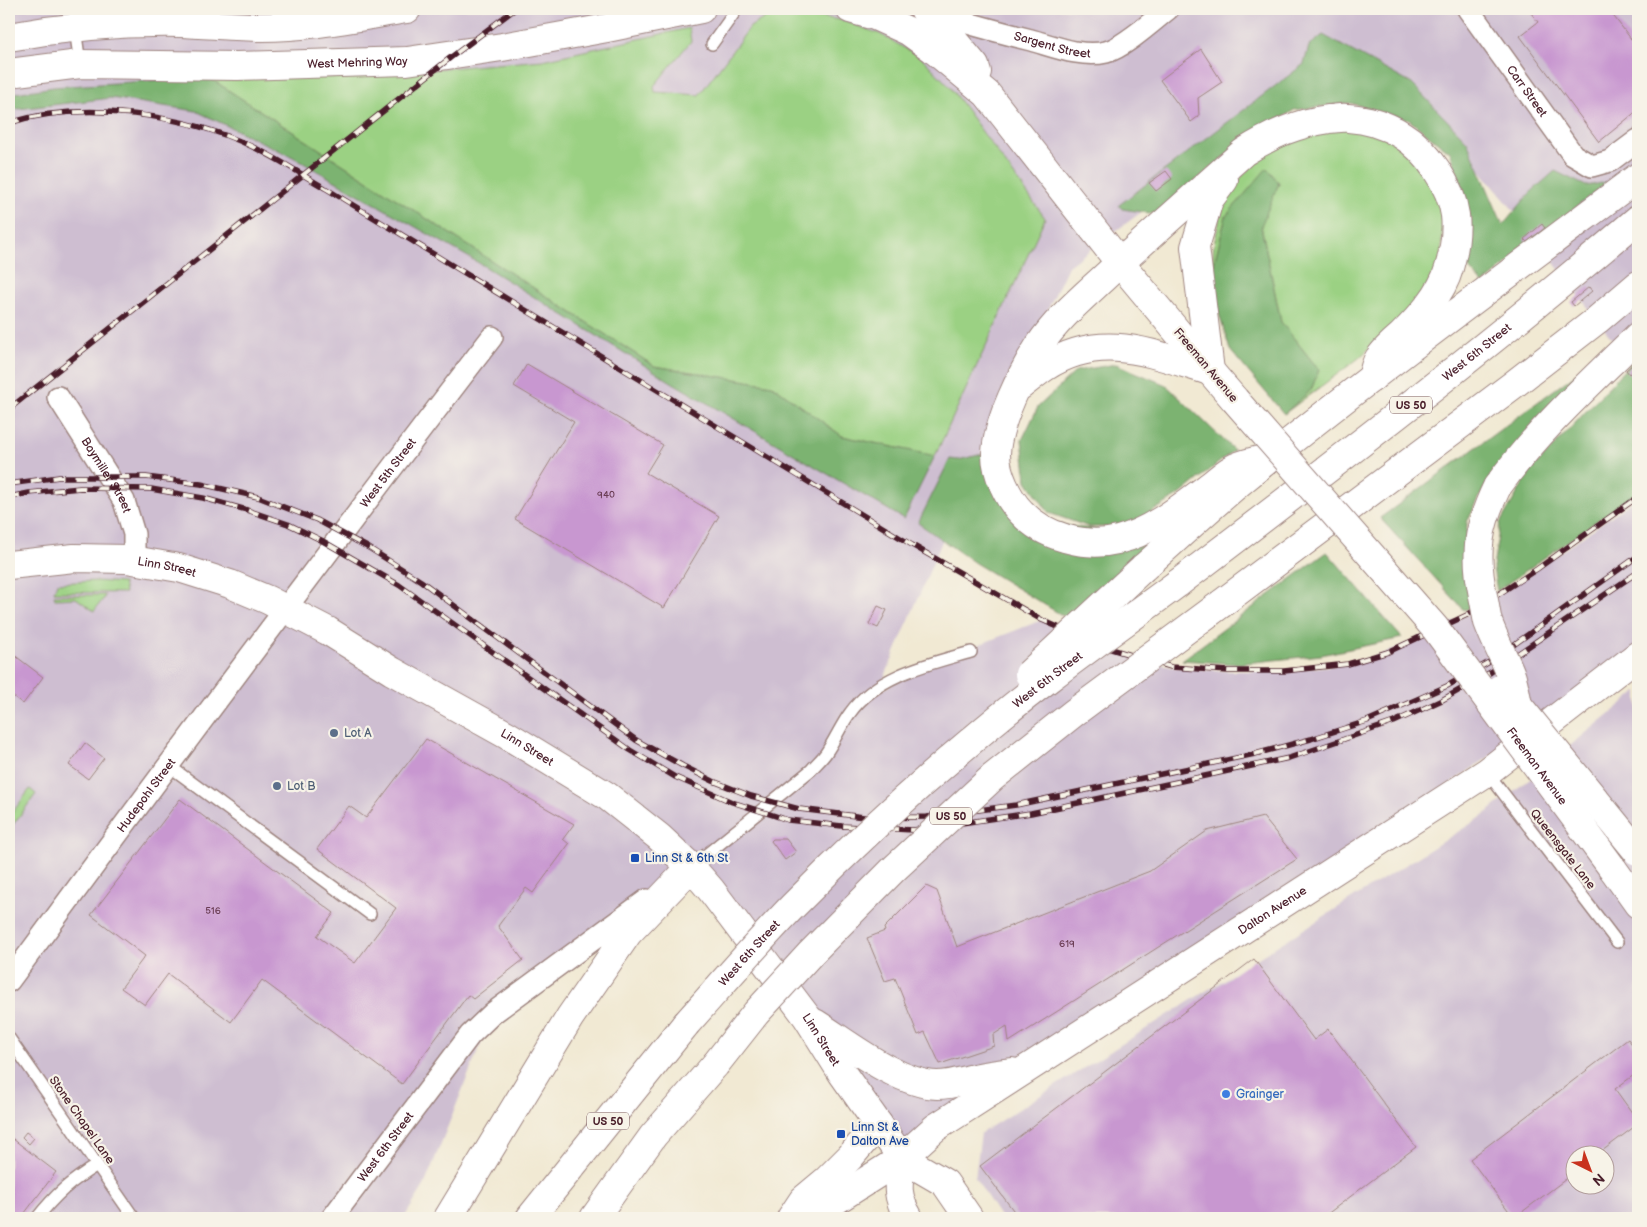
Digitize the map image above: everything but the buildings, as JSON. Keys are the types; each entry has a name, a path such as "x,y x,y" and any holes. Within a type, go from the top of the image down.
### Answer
{"main road":[{"path":"9,37 50,30 75,18 115,24 179,23 264,27 301,25 407,9"},
{"name":"West Mehring Way","path":"9,73 80,64 237,66 407,61 502,47 700,9"},
{"name":"Freeman Avenue","path":"850,9 875,16 908,30 933,48 986,94 1120,263 1210,371 1435,628 1638,904"},
{"name":"Freeman Avenue","path":"926,10 975,66 986,94"},
{"path":"1272,457 1235,467 1178,509 1142,532 1118,540 1093,544 1065,539 1042,529 1021,512 1008,494 1000,475 996,454 1002,423 1015,390 1039,346 1066,313 1244,152 1268,137 1284,130 1315,121 1346,118 1376,123 1402,135 1424,154 1438,173 1450,194 1455,216 1455,244 1449,271 1436,296 1416,322 1378,358 1372,378"},
{"path":"1015,390 1046,367 1073,354 1098,347 1128,348 1210,371 1195,247 1209,200 1244,152"},
{"path":"971,741 999,702 1143,568 1244,479 1372,378 1638,177"},
{"name":"West 6th Street","path":"530,1218 686,1024 792,907 874,826 971,741 1058,672 1177,584 1430,390 1573,275 1638,219"},
{"name":"US 50","path":"594,1218 653,1136 756,1013 811,953 895,868 993,778 1089,701 1222,604 1512,385 1597,320 1638,285"},
{"path":"1518,706 1511,673 1495,641 1488,620 1479,576 1478,552 1480,532 1486,509 1497,487 1513,464 1537,436 1638,336"},
{"name":"Linn Street","path":"9,565 74,558 134,560 179,568 213,578 250,592 328,631 392,671 456,706 588,784 642,822 691,867 711,890 807,1017 902,1158 945,1183 968,1218"},
{"name":"Freeman Avenue","path":"1435,628 1518,706 1638,852"},
{"name":"Dalton Avenue","path":"808,1218 902,1158 935,1128 1023,1070 1193,963 1487,772 1638,655"},
{"path":"448,1218 570,1017 628,933 691,867"},
{"path":"807,1017 884,1067 898,1074 926,1083 935,1085 959,1083 971,1079 1023,1070"},
{"path":"791,1218 803,1200 850,1157 878,1124"},
{"path":"902,1158 897,1188 904,1210 909,1218"}],"street":[{"name":"Sargent Street","path":"926,10 962,22 1067,50 1089,53 1106,52 1123,44 1168,9"},
{"name":"Carr Street","path":"1468,9 1572,155 1592,166 1610,161 1638,140"},
{"name":"West 5th Street","path":"285,609 492,337"},
{"name":"Baymiller Street","path":"58,397 124,501 134,534 134,560"},
{"name":"Hudepohl Street","path":"9,981 168,764 285,609"},
{"name":"West 6th Street","path":"332,1218 470,1035 493,1013 691,867"}],"lane":[{"path":"712,44 737,9"},
{"path":"75,18 80,64"},
{"path":"691,867 811,770 825,754 850,713 880,686 905,673 971,652"},
{"path":"168,764 370,914"},
{"name":"Queensgate Lane","path":"1487,772 1617,942"},
{"name":"Stone Chapel Lane","path":"9,1038 134,1218"},
{"path":"37,1218 72,1181 97,1166"}],"shaded area":[{"path":"9,9 1638,9 1638,373 1519,217 1459,145 1324,78 1068,266 959,501 878,693 901,678 1042,620 1098,645 1171,667 1228,671 1284,671 1348,664 1388,652 1467,615 1537,569 1638,497 1638,655 902,1158 691,867 493,1013 424,1186 404,1218 9,1218"},
{"path":"1638,691 1638,1218 1001,1218 975,1178 981,1133 1483,816"}],"green space":[{"path":"800,14 841,20 880,34 922,58 949,86 1045,218 935,456 842,436 772,385 654,366 208,77 342,77 543,60 689,28 691,41 654,86 655,92 699,95 750,27 766,17"},
{"path":"1323,35 1412,84 1467,141 1503,225 1530,193 1555,171 1586,186 1607,182 1483,284 1466,265 1473,236 1464,191 1450,152 1409,120 1350,103 1294,110 1227,155 1156,214 1122,209 1119,205 1304,64 1309,46"},
{"path":"208,77 654,366 772,385 842,436 935,456 904,519 673,383 484,266 293,157 196,111 111,98 9,110 9,94 54,87"},
{"path":"1350,128 1396,140 1421,162 1443,208 1441,267 1425,296 1359,358 1284,414 1311,390 1319,370 1281,322 1261,225 1279,183 1267,169 1226,216 1211,276 1214,244 1222,209 1242,176 1264,155 1319,129"},
{"path":"1267,168 1279,183 1261,226 1281,322 1319,370 1311,390 1284,414 1230,350 1219,314 1211,276 1226,216"},
{"path":"1622,340 1488,481 1467,522 1465,574 1473,607 1464,610 1380,518"},
{"path":"1638,355 1638,492 1497,591 1493,568 1500,523 1529,473"},
{"path":"1116,364 1166,385 1234,450 1182,493 1128,527 1089,527 1049,513 1027,481 1022,440 1038,407 1076,371"},
{"path":"987,453 1012,518 1156,538 1070,620 975,563 918,523 950,459 958,460"},
{"path":"1327,552 1402,638 1321,655 1236,664 1182,660"},
{"path":"96,581 123,583 125,593 54,592 57,583"},
{"path":"54,595 105,595 94,611 76,598 55,599"},
{"path":"30,789 36,794 9,830 9,817"}],"railway":[{"path":"9,409 450,58 515,9"},
{"path":"9,123 38,116 69,112 134,114 198,127 228,136 255,148 282,162 912,545 1042,620 1098,645 1171,667 1228,671 1284,671 1348,664 1388,652 1467,615 1537,569 1638,497"},
{"path":"9,484 59,477 146,477 201,484 258,497 317,520 369,548 421,581 636,740 683,766 713,781 751,796 799,809 872,818 927,817 1016,805 1255,754 1367,721 1447,686 1491,661 1638,556"},
{"path":"9,497 80,488 151,489 203,498 288,524 321,540 399,585 630,750 675,777 732,802 788,820 842,826 913,830 1031,813 1289,758 1394,722 1442,700 1491,672 1638,572"}],"place":[{"name":"Lot A","path":"334,733"},
{"name":"Lot B","path":"277,786"},
{"name":"Linn St & 6th St","path":"635,858"},
{"name":"Grainger","path":"1226,1094"},
{"name":"Linn St & Dalton Ave","path":"841,1134"}]}
